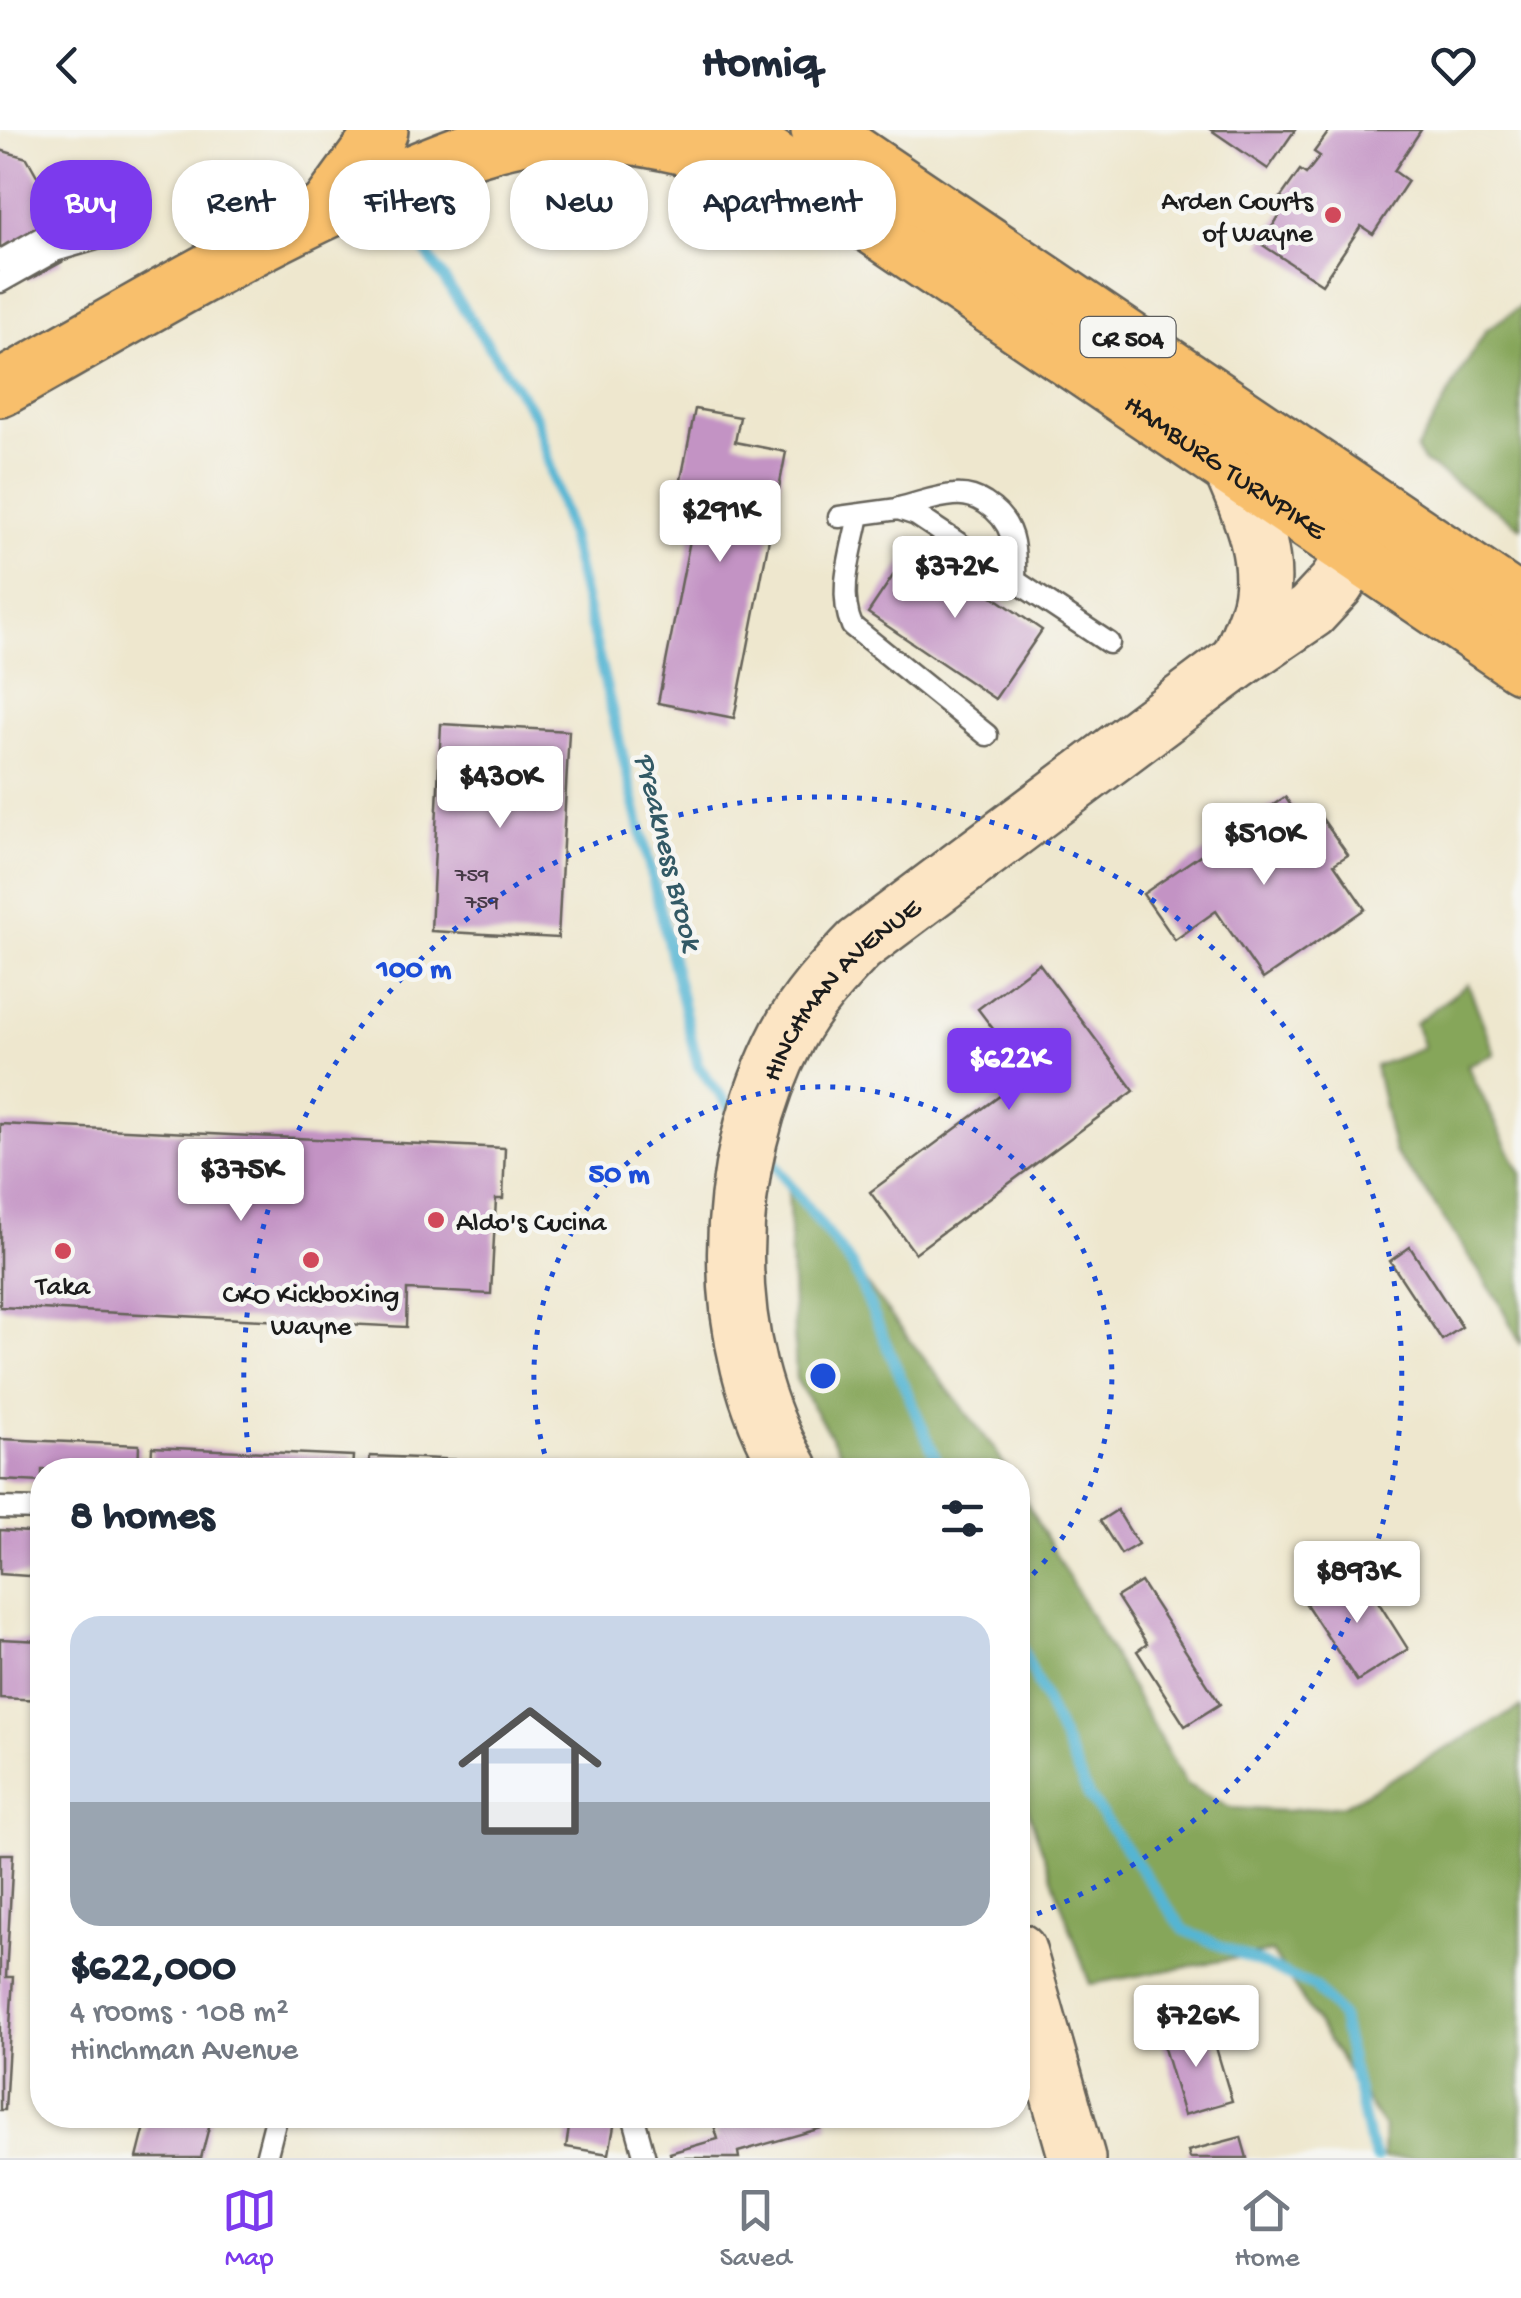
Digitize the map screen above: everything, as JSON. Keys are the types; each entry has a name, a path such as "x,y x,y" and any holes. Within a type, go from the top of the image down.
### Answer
{"main road":[{"path":"363,160 380,130"},
{"name":"HAMBURG TURNPIKE","path":"731,130 812,155 1231,468 1364,528 1521,665"},
{"path":"442,160 512,138 558,132 624,133 697,149 812,155"},
{"name":"CR 504","path":"812,155 1364,528 1521,604"},
{"path":"0,389 329,207"}],"street":[{"path":"1231,468 1255,522 1262,576 1259,612 1239,660"},
{"name":"HINCHMAN AVENUE","path":"785,1458 760,1403 744,1342 736,1278 736,1230 753,1127 788,1034 820,986 858,945 1239,660 1311,611 1336,584 1364,528"},
{"path":"1030,1993 1077,2158"}],"lane":[{"path":"0,261 46,235 98,228 0,282"},
{"path":"987,735 852,626 844,608 848,516 898,509 957,494 976,498 1004,518 1013,535 1014,580"},
{"path":"898,509 916,514 1109,643"},
{"path":"0,1508 30,1509"},
{"path":"266,2158 274,2128"},
{"path":"637,2128 645,2158"}],"green space":[{"path":"1521,306 1521,527 1423,461 1416,450 1486,330"},
{"path":"1468,984 1495,1054 1467,1065 1521,1174 1521,1345 1499,1302 1426,1192 1394,1152 1375,1066 1424,1048 1415,1023"},
{"path":"788,1183 1000,1458 844,1458 796,1379"},
{"path":"1030,1509 1186,1784 1230,1808 1285,1811 1344,1805 1521,1707 1521,2158 1383,2158 1384,2128 1272,1952 1090,1984 1030,1816"}],"building":[{"name":"Arden Courts of Wayne","path":"1211,130 1295,130 1268,169"},
{"name":"Arden Courts of Wayne","path":"1330,130 1421,130 1394,171 1408,181 1373,234 1361,226 1322,284 1261,244 1287,204 1281,197 1300,170 1306,174 1320,156 1314,152"},
{"path":"0,150 27,158 30,163 30,250 55,250 62,262 29,280 8,243 0,248"},
{"path":"695,409 740,417 735,442 786,452 734,718 658,703 700,489 680,485"},
{"path":"915,543 1042,630 995,699 868,613"},
{"path":"441,724 569,731 558,938 431,931"},
{"path":"1285,797 1306,827 1321,817 1348,855 1334,864 1365,909 1263,979 1216,911 1175,940 1143,894"},
{"path":"1039,963 1134,1091 915,1253 870,1192 1028,1075 978,1009"},
{"path":"0,1124 505,1148 503,1199 496,1199 491,1294 407,1290 406,1327 0,1307"},
{"path":"1410,1247 1462,1327 1442,1340 1390,1261"},
{"path":"0,1439 139,1445 138,1458 30,1458 30,1481 0,1480"},
{"path":"152,1447 353,1456 353,1458 152,1458"},
{"path":"1117,1510 1138,1544 1121,1554 1100,1521"},
{"path":"0,1530 30,1532 30,1576 0,1574"},
{"path":"1358,1570 1408,1649 1357,1681 1306,1604"},
{"path":"1141,1582 1220,1704 1185,1726 1137,1651 1147,1644 1117,1597"},
{"path":"0,1639 30,1640 30,1699 0,1698"},
{"path":"0,1854 13,1854 6,1977 13,1977 5,2110 0,2110"},
{"path":"1209,2024 1232,2101 1184,2115 1161,2038"},
{"path":"145,2128 209,2128 201,2158 137,2158"},
{"path":"569,2128 614,2128 609,2154 566,2147"},
{"path":"715,2128 822,2128 738,2152 739,2158 671,2158 670,2153 718,2139"},
{"path":"1241,2137 1247,2158 1190,2158 1188,2151"}],"waterway":[{"name":"Preakness Brook","path":"425,250 536,417 569,534 698,1066 737,1117"},
{"name":"Preakness Brook","path":"764,1151 853,1267 936,1458"},
{"name":"Preakness Brook","path":"1030,1667 1089,1797 1184,1930 1315,1987 1341,2017 1368,2139 1376,2158"}],"place":[{"name":"Arden Courts of Wayne","path":"1333,215"},
{"name":"Aldo's Cucina","path":"436,1220"},
{"name":"Taka","path":"63,1251"},
{"name":"CKO Kickboxing Wayne","path":"311,1260"}]}
